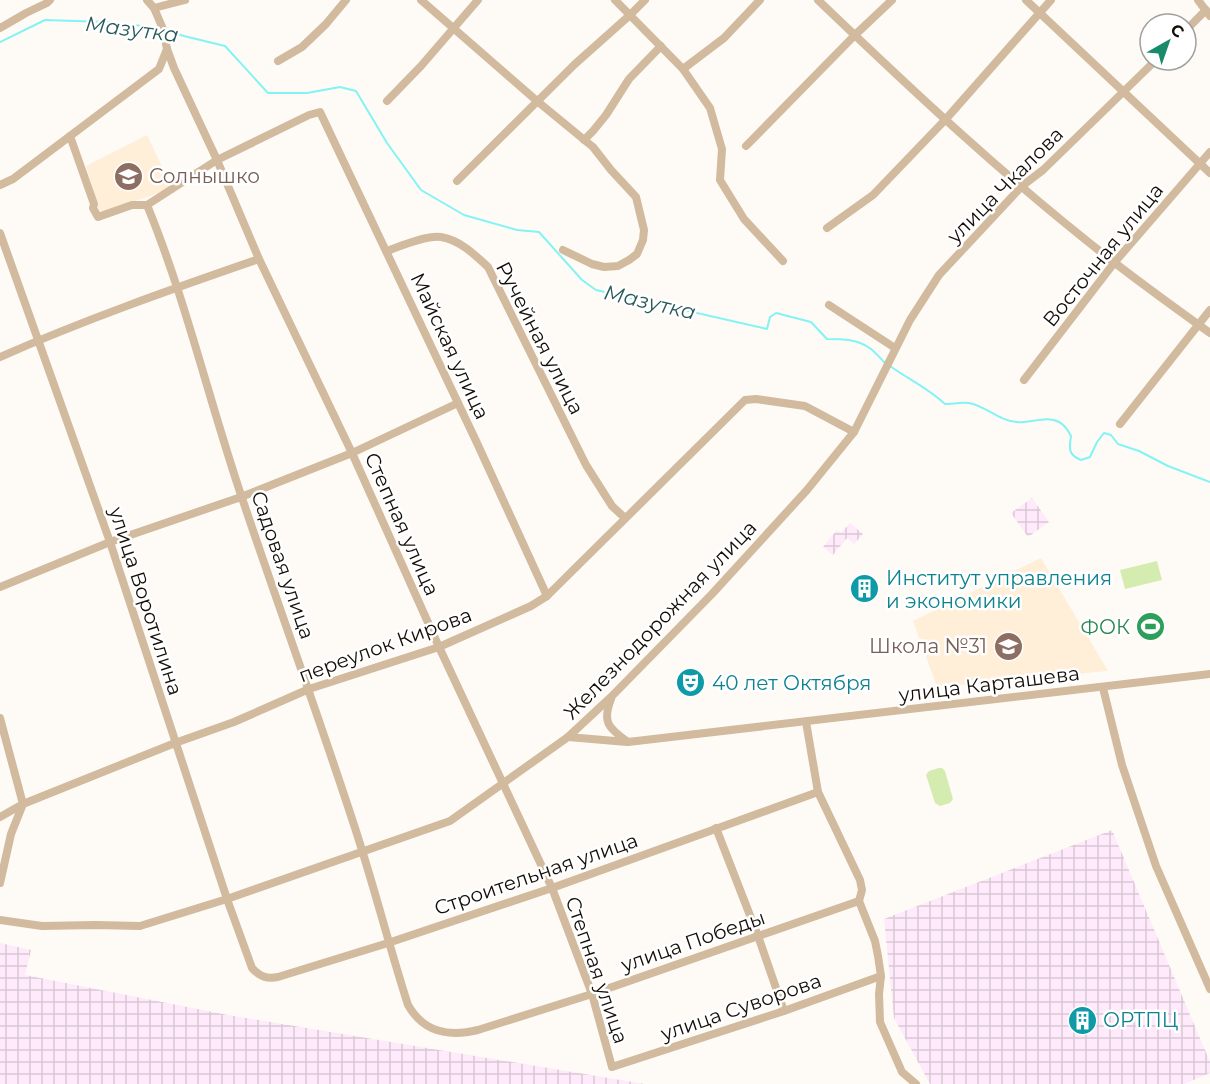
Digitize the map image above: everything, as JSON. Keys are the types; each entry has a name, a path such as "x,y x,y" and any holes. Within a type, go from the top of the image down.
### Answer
{"street":[{"path":"0,28 50,0"},
{"name":"Степная улица","path":"147,0 159,19 174,68 217,160 259,259 352,453 439,647 552,888 592,993 612,1067"},
{"path":"154,8 185,0"},
{"path":"278,61 302,47 326,24 346,0"},
{"path":"421,0 593,147 636,197 644,230 643,240 637,254 629,260 618,266 604,267 591,264 563,250"},
{"path":"387,101 421,66 478,0"},
{"path":"615,0 683,69 710,108 722,149 720,180 744,219 783,261"},
{"path":"457,182 575,64 645,0"},
{"path":"683,69 724,38 760,0"},
{"path":"818,0 1022,186 1114,263 1210,333"},
{"path":"746,146 892,0"},
{"path":"1026,0 1210,172"},
{"path":"827,228 873,195 946,119 1051,0"},
{"path":"1198,0 1208,13"},
{"path":"584,140 606,115 629,79 661,46"},
{"path":"0,185 13,179 159,69 167,50"},
{"name":"улица Чкалова","path":"895,348 939,275 1022,186 1043,170 1144,72"},
{"name":"Майская улица","path":"217,160 309,115 320,112 547,596"},
{"path":"69,136 98,217 132,205 147,205 217,160"},
{"name":"Восточная улица","path":"1024,380 1114,263 1210,152"},
{"name":"Садовая улица","path":"147,205 178,287 208,392 362,851 408,1005 414,1016 435,1029"},
{"name":"улица Воротилина","path":"0,233 110,542 227,899 252,968 262,977"},
{"name":"Ручейная улица","path":"387,251 417,240 440,236 473,252 488,267 586,465 612,506 625,518"},
{"path":"0,357 38,340 178,287 259,259"},
{"path":"829,304 895,348"},
{"path":"1120,424 1210,310"},
{"name":"Железнодорожная улица","path":"0,920 42,926 140,926 227,899 450,821 568,737 611,697 712,594 807,490 854,432 895,348"},
{"name":"переулок Кирова","path":"0,817 23,804 234,722 309,689 439,647 531,606 547,596 745,400 756,399 805,406 854,432"},
{"path":"0,587 110,542 242,497 352,453 458,404"},
{"name":"улица Карташева","path":"568,737 628,742 1210,674"},
{"name":"улица Карташева","path":"1103,688 1122,765 1156,866 1210,989"},
{"path":"611,697 606,716 609,726 628,742"},
{"path":"0,718 23,804 11,834 0,882"},
{"path":"806,722 818,792 860,880 862,890 858,901 875,941 881,976 880,1022 902,1072 916,1084"},
{"name":"Строительная улица","path":"262,977 278,977 388,943 552,888 818,792"},
{"path":"716,828 784,1011"},
{"name":"улица Победы","path":"435,1029 449,1034 463,1034 478,1030 858,901"},
{"name":"улица Суворова","path":"612,1067 784,1011 881,976"}],"shaded area":[{"name":"Солнышко","path":"147,135 171,186 167,190 104,212 99,210 86,166"},
{"path":"1032,498 1049,522 1028,537 1011,513"},
{"path":"850,523 863,534 854,544 847,538 833,555 823,547 837,530 841,533"},
{"name":"Школа №31","path":"1041,558 1108,671 937,687 913,621"},
{"path":"1112,830 1210,1062 1210,1073 1184,1084 930,1084 894,1018 884,919"},
{"path":"0,943 31,950 25,975 228,1015 645,1084 0,1084"}],"green space":[{"path":"1157,561 1162,580 1125,589 1120,570"},
{"path":"939,768 945,771 953,799 950,803 940,806 935,803 926,775 929,771"}],"waterway":[{"name":"Мазутка","path":"0,42 45,20 106,22 160,28"},
{"name":"Мазутка","path":"165,30 225,46 268,93 307,93 340,87 356,91 387,143 421,190 464,215 517,230 539,232 582,280 596,290 767,329 770,317 776,313 811,322 827,339 861,343 885,363"},
{"name":"Мазутка","path":"890,366 945,404 969,403 1010,421 1049,419 1059,422 1071,436 1072,453 1081,460 1090,457 1104,433 1111,435 1118,444 1210,482"}],"place":[{"name":"Солнышко","path":"128,176"},
{"name":"Институт управления и экономики","path":"865,589"},
{"name":"ФОК","path":"1151,627"},
{"name":"Школа №31","path":"1008,646"},
{"name":"40 лет Октября","path":"691,683"},
{"name":"ОРТПЦ","path":"1082,1020"}]}
